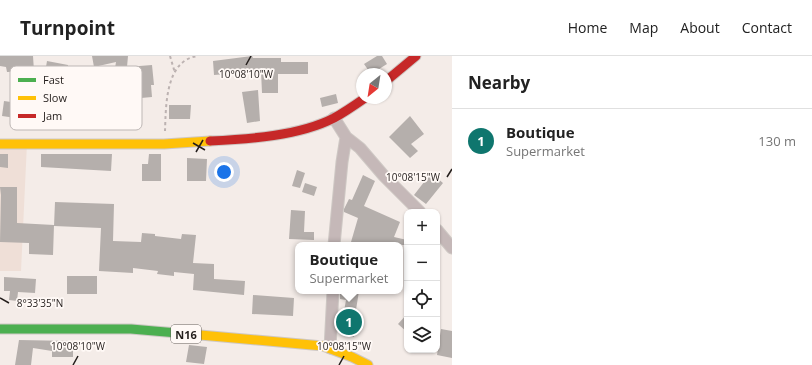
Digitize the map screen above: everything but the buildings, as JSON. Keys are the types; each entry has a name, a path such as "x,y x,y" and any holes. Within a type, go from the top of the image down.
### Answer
{"main road":[{"path":"392,76 416,56"},
{"path":"0,144 164,144 260,138 312,127 334,118 356,104"},
{"name":"N16","path":"0,329 131,329 322,346 352,357 368,365"}],"street":[{"path":"334,118 346,137 360,148 384,176 417,209"},
{"path":"334,242 342,162 346,137"},
{"path":"440,234 452,248"},
{"path":"330,348 333,294"}],"path":[{"path":"170,56 175,73"},
{"path":"164,144 166,98 171,80 180,64 198,56"}],"shaded area":[{"path":"27,143 21,271 0,271 0,144"}],"traffic: fast":[{"path":"0,329 131,329 189,334"}],"traffic: slow":[{"path":"0,144 164,144 210,141"},
{"path":"189,334 323,346 368,365"}],"traffic: jam":[{"path":"392,76 416,56"},
{"path":"210,141 257,138 290,133 334,118 356,104"}],"place":[{"name":"Boutique","path":"349,322"}]}
